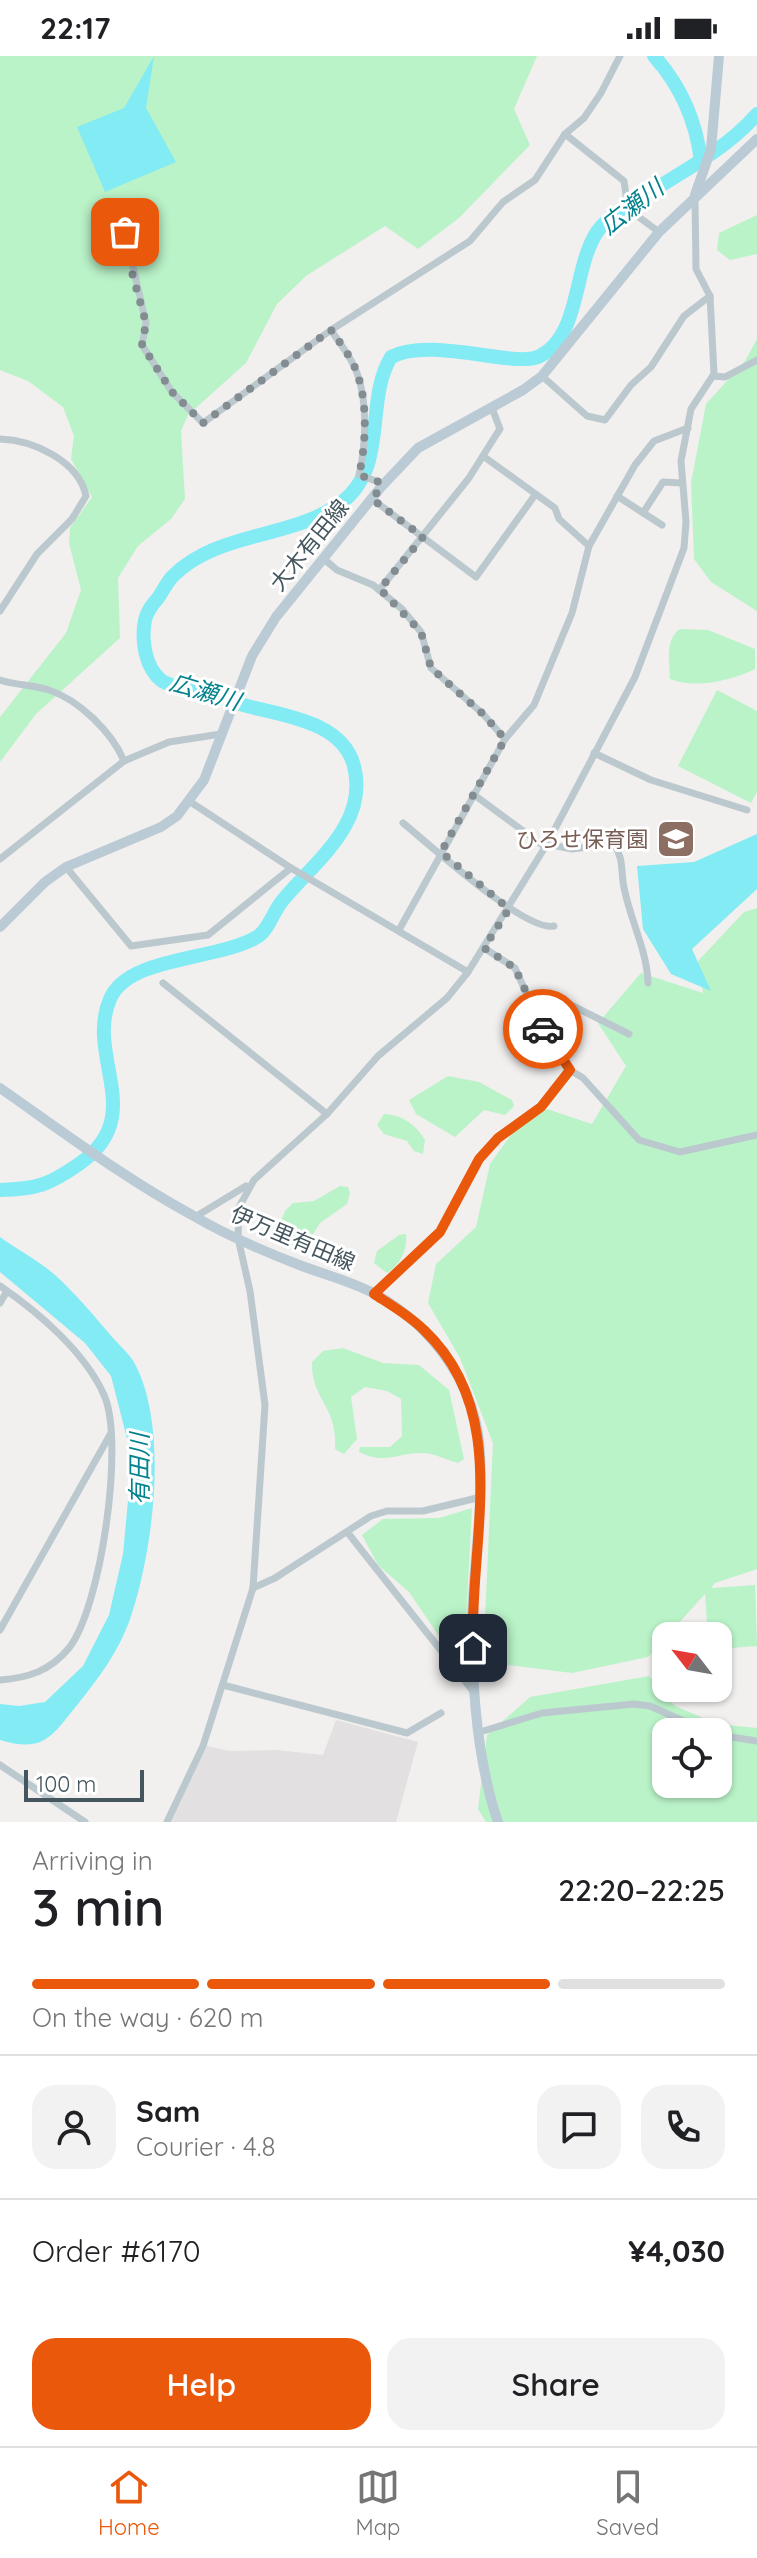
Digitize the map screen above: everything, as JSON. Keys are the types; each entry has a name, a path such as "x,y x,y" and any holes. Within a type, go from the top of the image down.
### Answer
{"main road":[{"path":"695,197 711,149 719,56"},
{"name":"大木有田線","path":"0,927 66,867 161,827 189,801 204,780 252,656 276,617 372,499 380,484 418,448 492,408 542,376 659,232 757,139"},
{"name":"伊万里有田線","path":"0,1088 118,1172 194,1217 374,1294 424,1330 449,1360 475,1418 480,1451 481,1497 472,1624 475,1694 486,1781 498,1822"}],"street":[{"path":"125,232 131,269 146,323 142,345 172,392 203,423 331,330 470,241 503,202 535,180 565,134 584,118 620,56"},
{"path":"565,134 624,181 628,209 659,232"},
{"path":"194,1217 254,1180 327,1114 378,1056 447,998 468,972 546,845 649,645 684,548 686,522 681,483 691,409 713,376 716,356 710,296 696,269 695,197"},
{"path":"542,376 587,416 605,420 631,385 651,367 684,316 710,296"},
{"path":"331,330 351,361 360,383 364,455 359,475 380,484"},
{"path":"713,376 725,377 757,360"},
{"path":"380,589 423,537 500,429 492,408"},
{"path":"399,930 505,739 534,705 572,613 589,546 617,496 654,441 688,428"},
{"path":"0,439 26,443 52,455 73,470 86,496 72,519 37,554 0,611"},
{"path":"483,456 555,508 556,516 589,546"},
{"path":"643,513 663,482 681,483"},
{"path":"372,499 476,577 535,495"},
{"path":"617,496 662,525"},
{"path":"324,559 337,570 380,589 421,632 431,668 483,714 505,739"},
{"path":"0,680 52,691 81,708 113,739 124,761"},
{"path":"0,859 124,761 169,742 221,734"},
{"path":"594,753 651,780 747,810"},
{"path":"473,794 546,845 572,849 614,844 623,863 624,889 647,961 648,983"},
{"path":"189,801 291,868 468,972"},
{"path":"403,823 509,909 542,926 554,926"},
{"path":"66,867 131,946 208,935 291,868"},
{"path":"484,948 515,968 539,1021 570,1070 583,1078 639,1140 680,1152 757,1135"},
{"path":"163,983 327,1114"},
{"path":"539,1021 569,1004 629,1034"},
{"path":"374,1294 440,1232 488,1149 541,1107 570,1070"},
{"path":"167,1822 203,1746 253,1588 265,1405 250,1291 238,1238 239,1207 254,1180"},
{"path":"0,1303 4,1288 51,1329 95,1378 105,1396 112,1431 105,1530 97,1583 85,1621 56,1662 39,1673 0,1680"},
{"path":"0,1630 112,1431"},
{"path":"253,1588 348,1533 371,1516 387,1511 423,1511 481,1497"},
{"path":"348,1533 475,1694"},
{"path":"223,1685 407,1733 441,1713"},
{"path":"480,1732 542,1713 634,1704 650,1706 677,1718"},
{"path":"732,1737 757,1741"},
{"path":"0,1765 85,1822"}],"shaded area":[{"path":"336,1720 418,1742 396,1822 171,1822 207,1746 229,1751 277,1750 323,1755"}],"green space":[{"path":"0,56 537,56 514,109 530,145 459,218 418,249 385,226 306,276 277,304 246,363 188,415 181,431 185,499 171,519 138,546 118,578 120,638 36,714 0,762 0,717 66,633 81,590 69,543 70,528 92,497 71,459 74,436 63,407 28,381 0,370"},
{"path":"757,215 757,254 730,260 717,250 719,233"},
{"path":"757,339 757,611 711,582 694,559 691,483 706,404 745,361"},
{"path":"680,629 708,630 755,649 755,669 713,682 690,683 670,679 670,645"},
{"path":"717,690 757,711 757,792 751,803 678,766"},
{"path":"757,908 757,1569 715,1583 711,1588 755,1585 757,1646 732,1648 732,1622 707,1622 705,1594 680,1622 652,1622 652,1653 648,1657 572,1673 483,1662 493,1443 460,1358 428,1303 436,1264 476,1227 490,1164 521,1121 547,1109 592,1124 626,1066 598,1023 641,973 703,993 698,961 744,912"},
{"path":"448,1076 479,1082 512,1100 514,1106 505,1115 484,1110 455,1137 416,1114 409,1100"},
{"path":"384,1114 403,1118 417,1129 425,1140 423,1154 414,1151 407,1141 384,1134 377,1125"},
{"path":"340,1186 348,1187 347,1204 320,1223 306,1245 292,1246 280,1238 278,1228 285,1211 293,1203 314,1201"},
{"path":"406,1234 402,1256 387,1273 374,1263 377,1251 399,1235"},
{"path":"343,1348 383,1363 419,1365 449,1390 464,1459 458,1463 426,1453 376,1458 359,1452 360,1447 390,1447 402,1436 401,1399 387,1391 365,1387 351,1397 357,1439 344,1454 335,1449 333,1423 316,1386 312,1362 323,1351"},
{"path":"472,1508 464,1659 452,1655 409,1592 378,1565 362,1535 383,1519 439,1518"},
{"path":"649,1676 652,1679 652,1702 672,1702 703,1718 652,1718 652,1798 732,1798 732,1726 757,1728 757,1822 486,1822 478,1809 487,1735 530,1697"}],"water":[{"path":"154,56 146,108 176,162 105,192 77,127 124,108"},
{"path":"757,834 757,889 692,949 711,991 671,974 643,929 637,866 694,862"},
{"name":"有田川","path":"0,1237 55,1275 131,1358 146,1393 155,1458 145,1562 129,1622 100,1675 61,1725 45,1739 27,1744 0,1740 0,1704 19,1706 45,1702 83,1666 109,1615 123,1554 132,1458 111,1376 85,1343 0,1272"}],"waterway":[{"path":"654,56 686,104 701,161"},
{"name":"広瀬川","path":"0,1190 33,1187 51,1181 79,1164 99,1146 110,1126 113,1106 104,1021 110,999 120,985 154,967 240,945 261,934 283,900 336,840 354,806 357,787 354,766 348,751 326,731 297,718 170,685 156,675 144,645 145,620 169,581 191,561 211,551 322,515 341,503 356,488 371,453 379,394 391,357 408,351 428,350 528,359 540,356 553,346 570,317 589,247 602,225 623,208 722,146 757,114"}],"way so far":[{"path":"125,232 131,269 146,323 142,345 172,392 203,423 331,330 351,361 362,395 364,455 359,475 379,482 381,487 372,499 423,537 380,589 421,632 431,668 483,714 505,739 441,852 509,909 484,948 515,968 543,1029"}],"place":[{"name":"ひろせ保育園","path":"676,839"}],"route":[{"path":"473,1648 481,1497 480,1451 475,1418 449,1360 424,1330 374,1294 440,1232 479,1159 498,1138 541,1107 570,1070 543,1029"}]}
